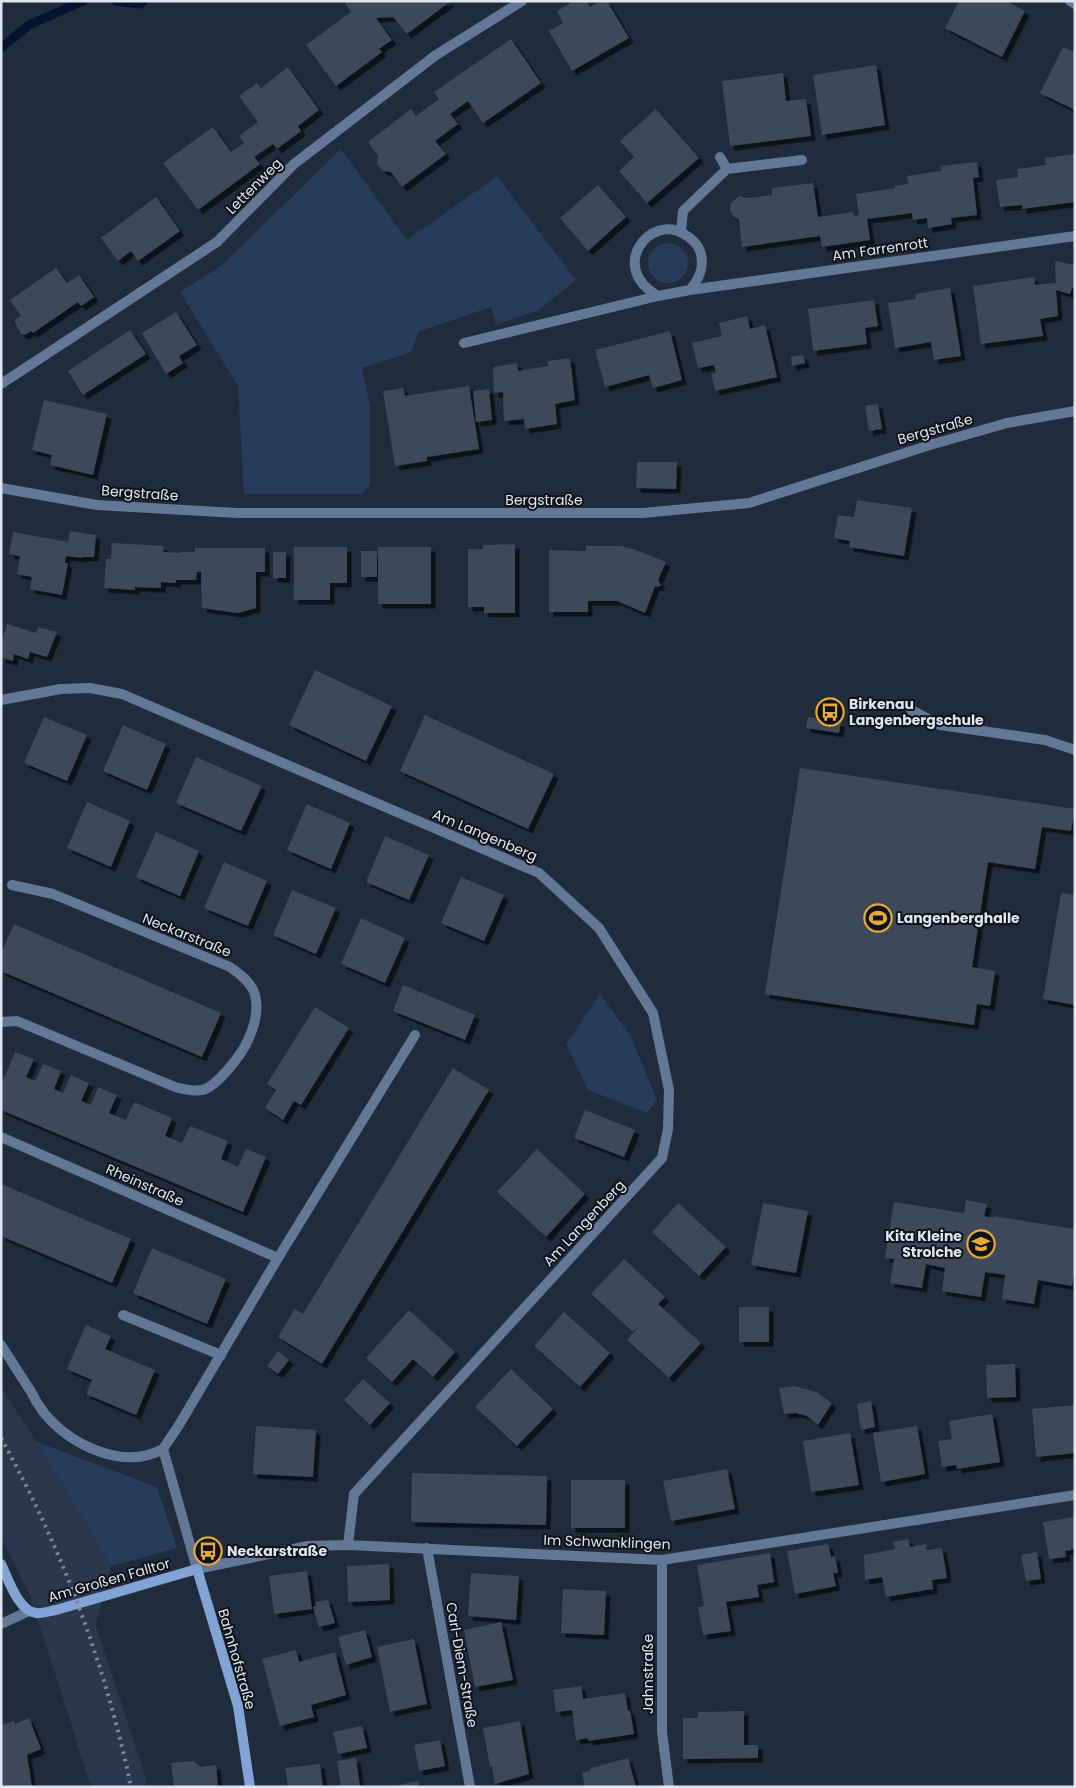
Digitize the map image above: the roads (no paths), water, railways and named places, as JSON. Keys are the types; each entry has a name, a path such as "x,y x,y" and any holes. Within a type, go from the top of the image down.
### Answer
{"main road":[{"path":"1,1564 20,1602 29,1611"},
{"name":"Am Großen Falltor","path":"29,1611 40,1613 56,1610 197,1569"},
{"name":"Bahnhofstraße","path":"197,1569 238,1706 250,1787"}],"street":[{"name":"Lettenweg","path":"1,384 217,242 294,164 436,55 522,1"},
{"path":"1070,1 1075,4"},
{"path":"720,156 727,169"},
{"path":"681,231 683,211 727,169 802,160"},
{"path":"658,296 646,289 638,278 634,266 636,252 643,240 654,232 667,229 681,231 691,238 698,247 702,258 702,270 698,281 690,290"},
{"name":"Am Farrenrott","path":"464,343 690,290 1075,236"},
{"name":"Bergstraße","path":"1,488 97,505 237,513 642,513 749,503 930,444 1007,423 1075,411"},
{"name":"Am Langenberg","path":"1,700 61,689 90,688 122,694 538,873 599,928 652,1013 669,1090 668,1128 662,1158 354,1494 348,1545"},
{"path":"911,710 940,725 1045,740 1075,750"},
{"name":"Neckarstraße","path":"1,1022 17,1021 175,1087 202,1090 213,1086 248,1042 256,1010 255,994 245,978 230,967 52,894 12,885"},
{"path":"1,1345 43,1412 60,1429 83,1444 116,1456 140,1457 152,1455 163,1449 222,1355 278,1258 415,1035"},
{"name":"Rheinstraße","path":"1,1137 278,1258"},
{"path":"123,1314 222,1355"},
{"path":"163,1449 197,1569"},
{"name":"Im Schwanklingen","path":"197,1569 308,1546 348,1545 662,1560 1075,1495"},
{"name":"Carl-Diem-Straße","path":"427,1548 470,1787"},
{"name":"Jahnstraße","path":"662,1560 662,1732 669,1787"},
{"name":"Am Großen Falltor","path":"1,1624 29,1611"}],"waterway":[{"path":"1,48 29,25 83,1"},
{"path":"116,1 140,4 143,1"}],"railway":[{"path":"1,1438 43,1521 79,1608 109,1697 131,1787"}],"place":[{"name":"Birkenau Langenbergschule","path":"830,712"},
{"name":"Langenberghalle","path":"878,918"},
{"name":"Kita Kleine Strolche","path":"981,1244"},
{"name":"Neckarstraße","path":"208,1551"}]}
